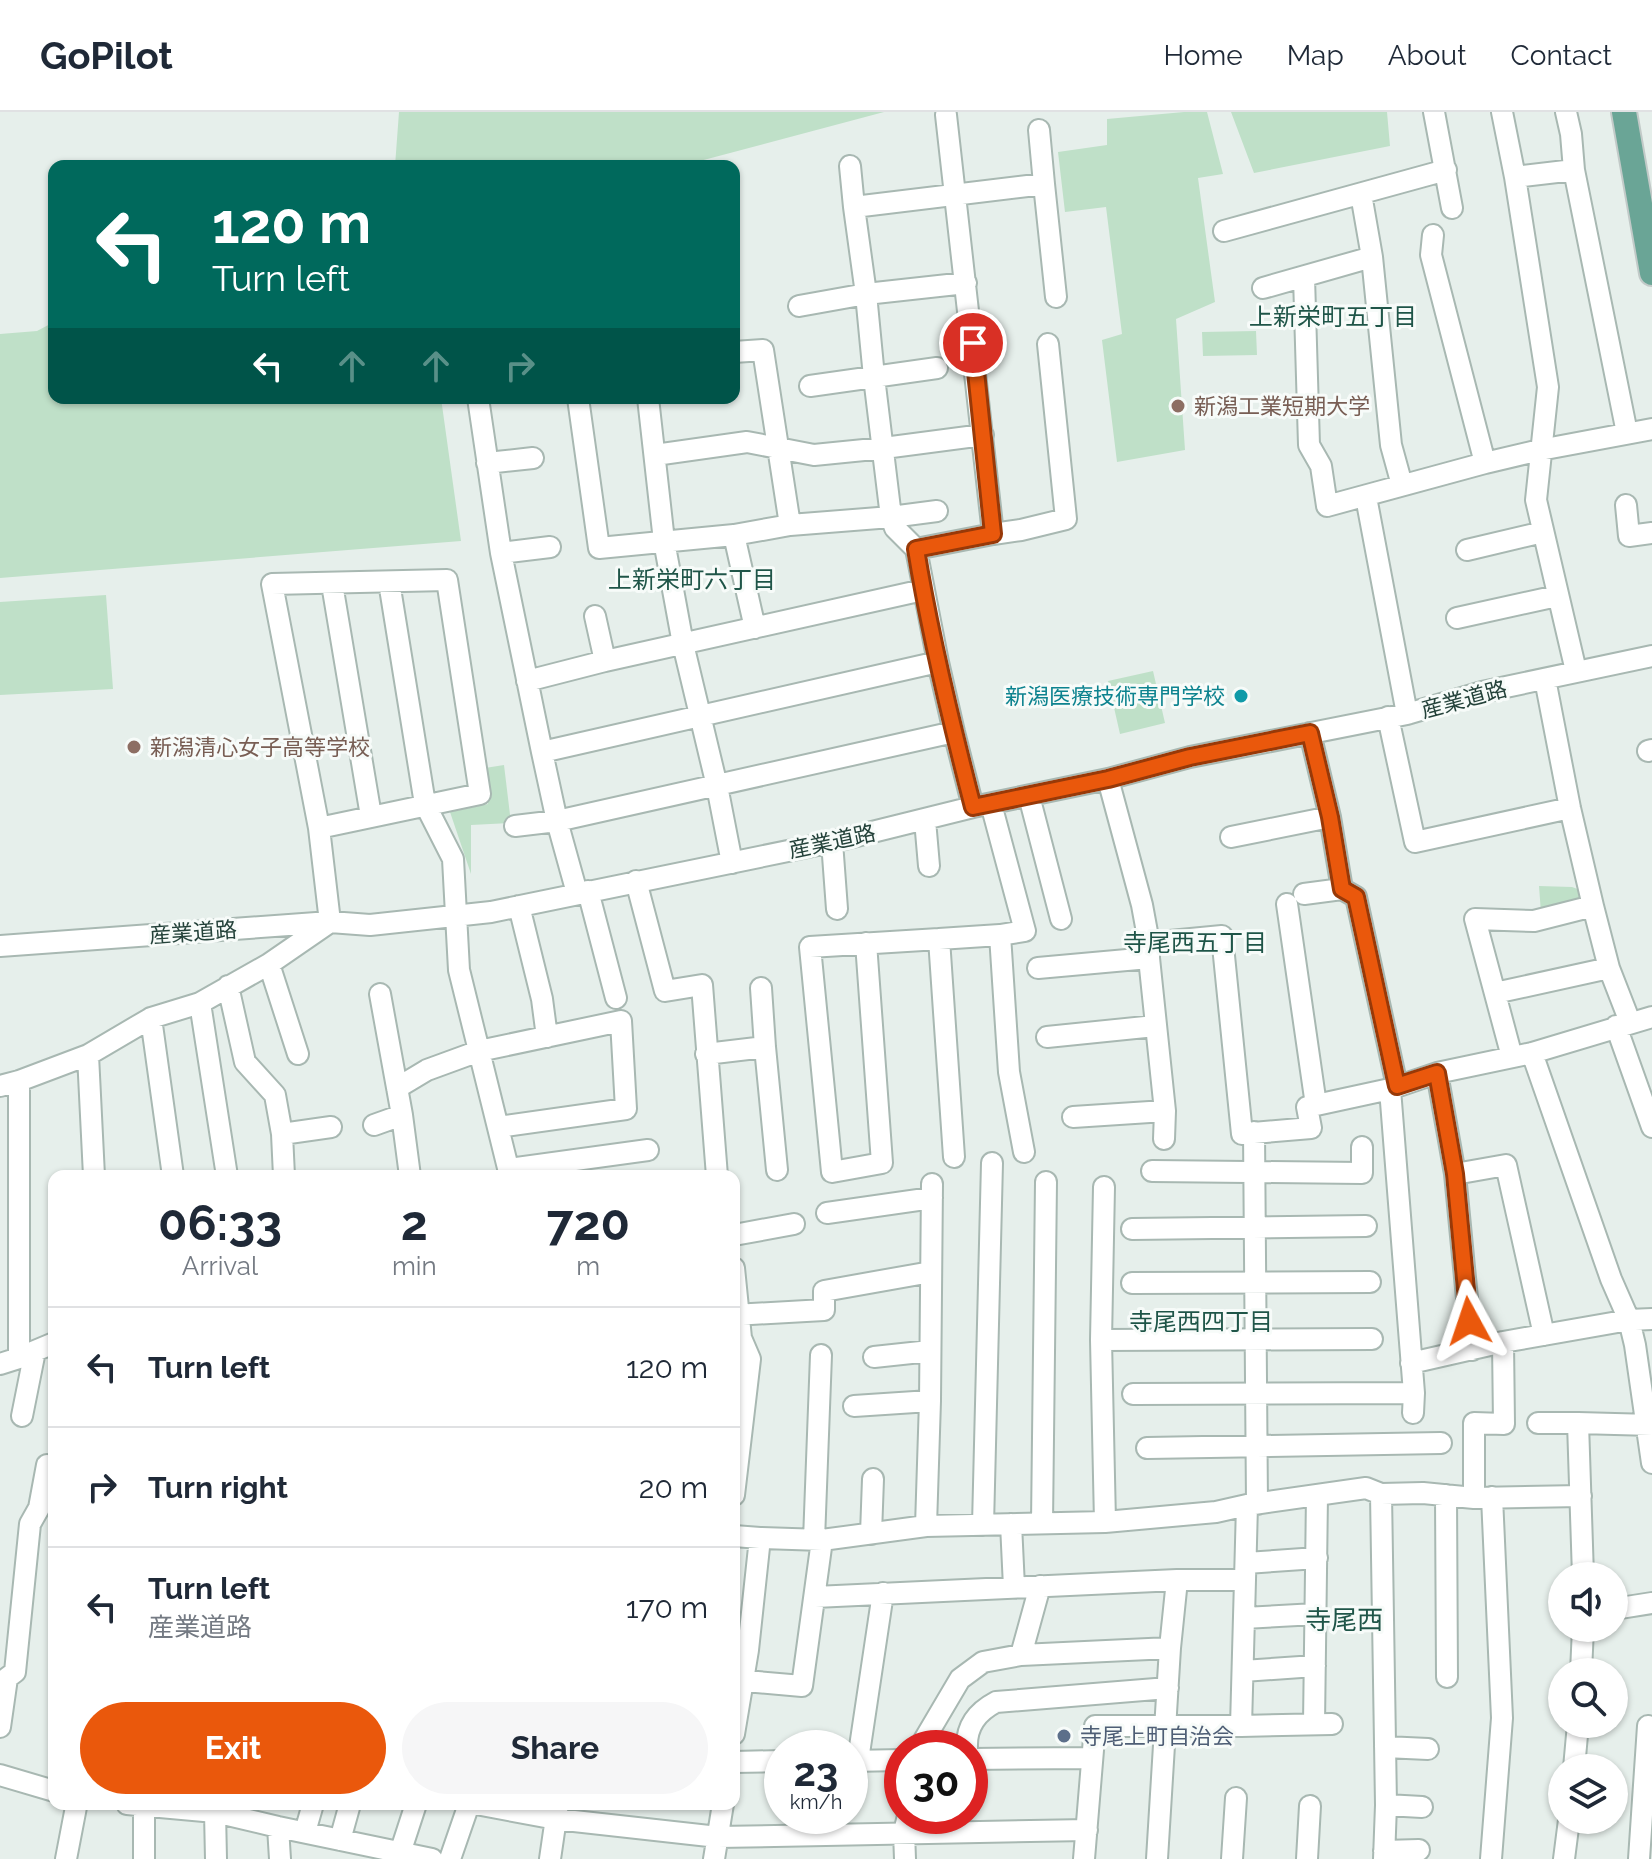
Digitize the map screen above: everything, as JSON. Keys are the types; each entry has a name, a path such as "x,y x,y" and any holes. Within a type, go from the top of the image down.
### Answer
{"main road":[{"path":"1624,112 1652,273"}],"street":[{"path":"1434,112 1452,208"},
{"path":"1502,112 1548,387 1536,500 1576,671"},
{"path":"1566,112 1574,170 1627,433"},
{"path":"946,115 993,534"},
{"path":"1039,130 1056,297"},
{"path":"850,166 891,517 895,528 916,549 954,732 1025,931 810,947 832,1172 882,1163 866,943"},
{"path":"1224,231 1446,170"},
{"path":"1515,177 1574,170"},
{"path":"854,207 1044,184"},
{"path":"1361,194 1372,257 1391,445 1402,485"},
{"path":"1433,235 1431,255 1485,463"},
{"path":"1263,288 1372,257"},
{"path":"1304,277 1309,445 1321,466 1327,506 1485,463 1652,429"},
{"path":"799,306 866,294 966,283"},
{"path":"916,549 1066,519 1048,344"},
{"path":"740,352 763,350 790,525"},
{"path":"810,386 937,368"},
{"path":"479,404 501,553 557,821 616,998"},
{"path":"579,404 599,548 937,511"},
{"path":"649,404 664,541 683,644 732,863"},
{"path":"655,455 747,442 814,455 983,435"},
{"path":"487,463 533,458"},
{"path":"1366,497 1415,842 1570,808"},
{"path":"1626,505 1629,536 1652,533"},
{"path":"1467,550 1543,532"},
{"path":"734,535 755,628"},
{"path":"501,553 550,547"},
{"path":"22,1416 27,1354 10,1084 88,1055 151,1018 200,1003 269,964 330,922 319,828 272,584 447,580 480,794 319,828"},
{"path":"389,582 425,804 453,859 459,970 509,1170"},
{"path":"332,584 371,816"},
{"path":"527,681 923,590"},
{"path":"1457,618 1557,596"},
{"path":"595,616 605,661"},
{"name":"産業道路","path":"0,946 330,922 370,925 491,912 832,842 1108,779 1190,757 1398,716 1482,692 1652,656"},
{"path":"542,752 938,662"},
{"path":"1545,679 1593,906 1652,1127"},
{"path":"515,826 557,821 954,732"},
{"path":"1310,733 1330,817 1342,889"},
{"path":"1108,779 1142,905 1165,1111 1164,1139"},
{"path":"1029,796 1061,919"},
{"path":"1231,837 1330,817"},
{"path":"925,820 929,866"},
{"path":"832,842 837,909"},
{"path":"636,881 665,991 702,985 716,1170"},
{"path":"1133,1394 1257,1394 1413,1403 1393,1088 1356,897 1342,889 1296,899 1316,1105"},
{"path":"519,906 542,999 547,1037"},
{"path":"1512,1057 1475,919 1534,921 1593,906"},
{"path":"1000,935 1009,1072 1024,1152"},
{"path":"1038,968 1222,936 1242,1134 1311,1128 1307,1107 1393,1088 1437,1073 1532,1053 1652,1017"},
{"path":"939,939 954,1157"},
{"path":"269,964 298,1054"},
{"path":"1495,993 1609,968"},
{"path":"228,986 245,1062 275,1095 282,1134 284,1170"},
{"path":"761,988 777,1170"},
{"path":"380,994 409,1170"},
{"path":"200,1003 226,1170"},
{"path":"151,1018 172,1170"},
{"path":"397,1088 427,1070 479,1051 621,1021 626,1109 498,1127"},
{"path":"1047,1037 1155,1026"},
{"path":"706,1054 765,1047"},
{"path":"1532,1053 1611,1279 1629,1320 1649,1424 1652,1463"},
{"path":"88,1055 94,1170"},
{"path":"1437,1073 1455,1174 1472,1350"},
{"path":"1073,1117 1165,1111"},
{"path":"374,1125 402,1115"},
{"path":"282,1134 331,1127"},
{"path":"1241,1726 1246,1572 1256,1445 1254,1132"},
{"path":"1152,1171 1362,1173 1362,1147"},
{"path":"528,1170 648,1150"},
{"path":"983,1525 992,1163"},
{"path":"1455,1174 1506,1165 1544,1335"},
{"path":"1042,1523 1046,1182"},
{"path":"1104,1187 1101,1340 1105,1522"},
{"path":"827,1213 932,1191 926,1526"},
{"path":"740,1234 794,1224"},
{"path":"1132,1229 1366,1226"},
{"path":"740,1315 824,1310 824,1291 931,1272"},
{"path":"1132,1283 1370,1282"},
{"path":"1411,1363 1503,1342 1629,1320 1652,1319"},
{"path":"740,1332 750,1359 740,1444"},
{"path":"1101,1340 1372,1339"},
{"path":"1491,1859 1502,1718 1474,1423 1504,1424 1503,1342"},
{"path":"874,1357 930,1351"},
{"path":"740,1681 802,1686 815,1597 821,1355"},
{"path":"854,1406 930,1401"},
{"path":"1538,1423 1649,1424"},
{"path":"1578,1423 1583,1562"},
{"path":"1147,1448 1441,1443"},
{"path":"0,1727 7,1678 15,1672 30,1524 39,1508 47,1465"},
{"path":"871,1534 873,1479"},
{"path":"740,1536 818,1540 926,1526 1105,1522 1216,1512 1366,1488 1381,1494 1423,1493 1483,1498 1581,1496"},
{"path":"1381,1494 1386,1805 1384,1855 1419,1850"},
{"path":"1084,1859 1095,1726 1323,1724 1315,1666 1317,1495"},
{"path":"1446,1495 1447,1677"},
{"path":"1011,1524 1014,1587"},
{"path":"740,1675 748,1650 760,1538"},
{"path":"815,1597 1177,1580 1246,1572 1317,1558"},
{"path":"1157,1859 1177,1580"},
{"path":"1021,1655 1040,1586"},
{"path":"859,1730 883,1593"},
{"path":"1628,1607 1652,1603"},
{"path":"1244,1618 1316,1614"},
{"path":"930,1730 960,1679 983,1662 1021,1655 1170,1648"},
{"path":"1243,1671 1315,1666"},
{"path":"969,1730 983,1709 996,1702 1168,1688"},
{"path":"1639,1859 1648,1726"},
{"path":"1385,1747 1428,1749"},
{"path":"988,1759 1092,1758"},
{"path":"740,1762 764,1761"},
{"path":"0,1775 48,1789"},
{"path":"1232,1859 1236,1798"},
{"path":"1386,1805 1422,1807"},
{"path":"1307,1859 1310,1806"},
{"path":"66,1859 75,1810"},
{"path":"137,1810 144,1859"},
{"path":"192,1810 305,1832 385,1853 432,1859"},
{"path":"305,1832 311,1810"},
{"path":"340,1840 348,1810"},
{"path":"385,1853 412,1810"},
{"path":"450,1859 467,1810"},
{"path":"537,1810 718,1837 884,1826"},
{"path":"714,1859 722,1810"},
{"path":"215,1812 216,1859"},
{"path":"550,1859 557,1812"},
{"path":"278,1827 280,1859"},
{"path":"988,1827 1087,1830"},
{"path":"905,1859 906,1834"},
{"path":"1564,1859 1567,1834"}],"green space":[{"path":"399,112 884,112 704,160 395,160"},
{"path":"1207,112 1223,174 1198,178 1215,302 1176,319 1185,450 1117,462 1102,340 1122,334 1106,207 1065,212 1058,152 1107,145 1107,119"},
{"path":"1231,112 1387,112 1390,146 1254,173"},
{"path":"48,325 48,404 442,404 461,541 0,578 0,334 37,331"},
{"path":"1256,331 1257,355 1203,356 1202,332"},
{"path":"106,595 113,689 0,695 0,602"},
{"path":"1153,671 1165,723 1120,734 1108,681"},
{"path":"504,765 511,823 471,825 471,874 450,812 488,804 485,768"},
{"path":"1539,886 1572,887 1583,891 1578,903 1541,913"}],"place":[{"name":"新潟工業短期大学","path":"1178,406"},
{"name":"新潟医療技術専門学校","path":"1241,696"},
{"name":"新潟清心女子高等学校","path":"134,747"},
{"name":"寺尾上町自治会","path":"1064,1736"}],"district":[{"name":"上新栄町五丁目","path":"1333,316"},
{"name":"上新栄町六丁目","path":"692,579"},
{"name":"寺尾西五丁目","path":"1195,942"},
{"name":"寺尾西四丁目","path":"1201,1321"},
{"name":"寺尾西","path":"1344,1620"}],"route":[{"path":"973,343 993,534 916,549 938,662 973,807 1310,733 1330,817 1342,889 1356,897 1397,1086 1437,1073 1455,1174 1469,1321"}]}
